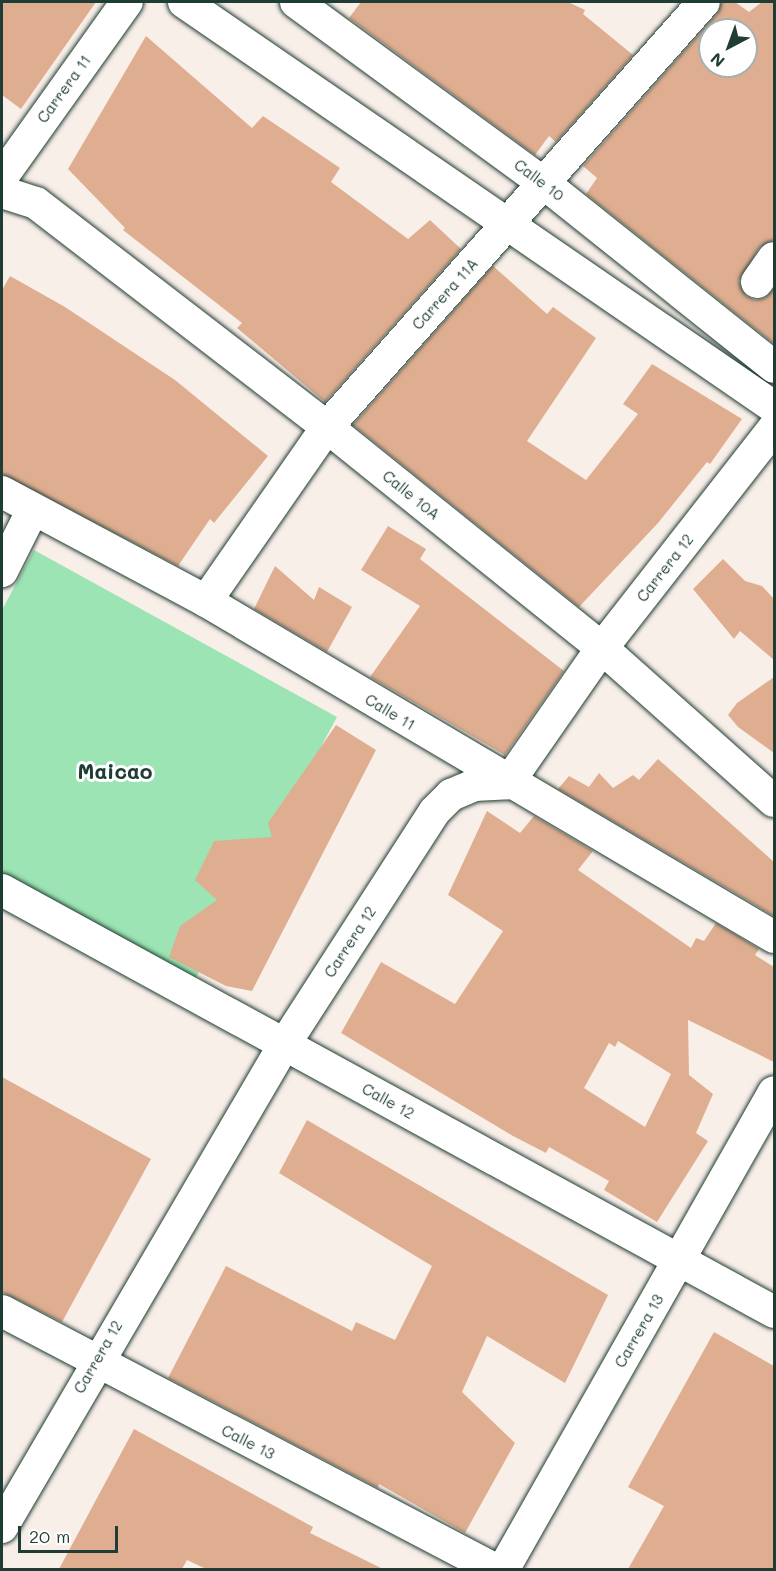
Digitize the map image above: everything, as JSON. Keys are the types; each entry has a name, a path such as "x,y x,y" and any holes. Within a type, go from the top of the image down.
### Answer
{"street":[{"name":"Carrera 11","path":"5,162 127,2"},
{"path":"183,2 774,407"},
{"name":"Calle 10","path":"296,2 545,184 774,367"},
{"name":"Carrera 11A","path":"206,602 327,427 545,184 704,2"},
{"name":"Calle 10A","path":"5,162 36,203 327,427 602,648 774,801"},
{"name":"Calle 10A","path":"2,192 36,203"},
{"name":"Carrera 12","path":"2,1527 95,1363 284,1044 435,811 451,795 474,785 508,783 602,648 774,428"},
{"name":"Calle 11","path":"2,492 206,602 508,783 774,937"},
{"path":"2,571 33,509"},
{"name":"Calle 12","path":"2,890 774,1312"},
{"name":"Carrera 13","path":"503,1569 774,1092"},
{"name":"Calle 13","path":"2,1311 95,1363 496,1569"}],"green space":[{"path":"34,550 337,717 193,983 2,878 2,610"}],"building":[{"path":"2,2 96,2 21,109 2,95"},
{"path":"361,2 568,2 585,10 583,14 633,55 556,142 549,136 535,155 349,18"},
{"path":"721,2 735,2 749,12 762,2 774,2 774,240 759,248 739,281 746,296 755,300 765,298 774,288 774,344 586,194 597,178 583,166 698,36 698,78 758,78 758,18 713,18"},
{"path":"146,36 252,128 263,116 340,168 331,182 408,239 430,220 461,249 325,402 237,328 242,323 123,230 125,228 68,169"},
{"path":"493,266 547,314 553,307 596,338 527,441 586,480 638,414 623,404 652,364 742,419 710,464 707,462 658,523 579,607 353,425"},
{"path":"10,276 65,307 175,380 268,456 214,523 210,519 178,566 2,474 2,290"},
{"path":"388,526 426,549 420,559 564,671 505,755 370,677 420,606 361,570"},
{"path":"723,559 745,581 762,586 774,599 774,660 740,631 734,639 693,589"},
{"path":"275,566 314,600 319,587 352,607 327,652 254,609"},
{"path":"774,677 774,753 738,727 728,715 737,703"},
{"path":"336,725 376,750 252,991 226,986 169,957 180,926 217,900 195,880 214,841 272,837 268,823"},
{"path":"658,759 774,862 774,916 558,789 569,776 589,787 599,773 613,788 633,775 639,780"},
{"path":"487,811 520,833 534,816 593,851 578,870 691,948 696,938 704,941 716,923 759,949 755,955 774,967 774,1062 688,1020 689,1075 713,1094 696,1133 708,1141 657,1222 604,1190 609,1181 549,1147 546,1153 513,1136 341,1033 381,962 455,1004 503,931 448,895","holes":["618,1041 671,1074 645,1127 584,1088 609,1043 615,1047"]},
{"path":"2,1077 151,1159 62,1322 2,1292"},
{"path":"307,1120 608,1295 565,1383 487,1336 462,1392 515,1443 465,1533 379,1484 378,1488 168,1378 226,1266 352,1331 356,1322 395,1340 432,1266 279,1173"},
{"path":"714,1332 774,1366 774,1569 628,1569 664,1506 628,1487"},
{"path":"134,1429 313,1527 310,1533 383,1569 206,1569 187,1560 182,1569 59,1569"}],"district":[{"name":"Maicao","path":"115,771"}]}
